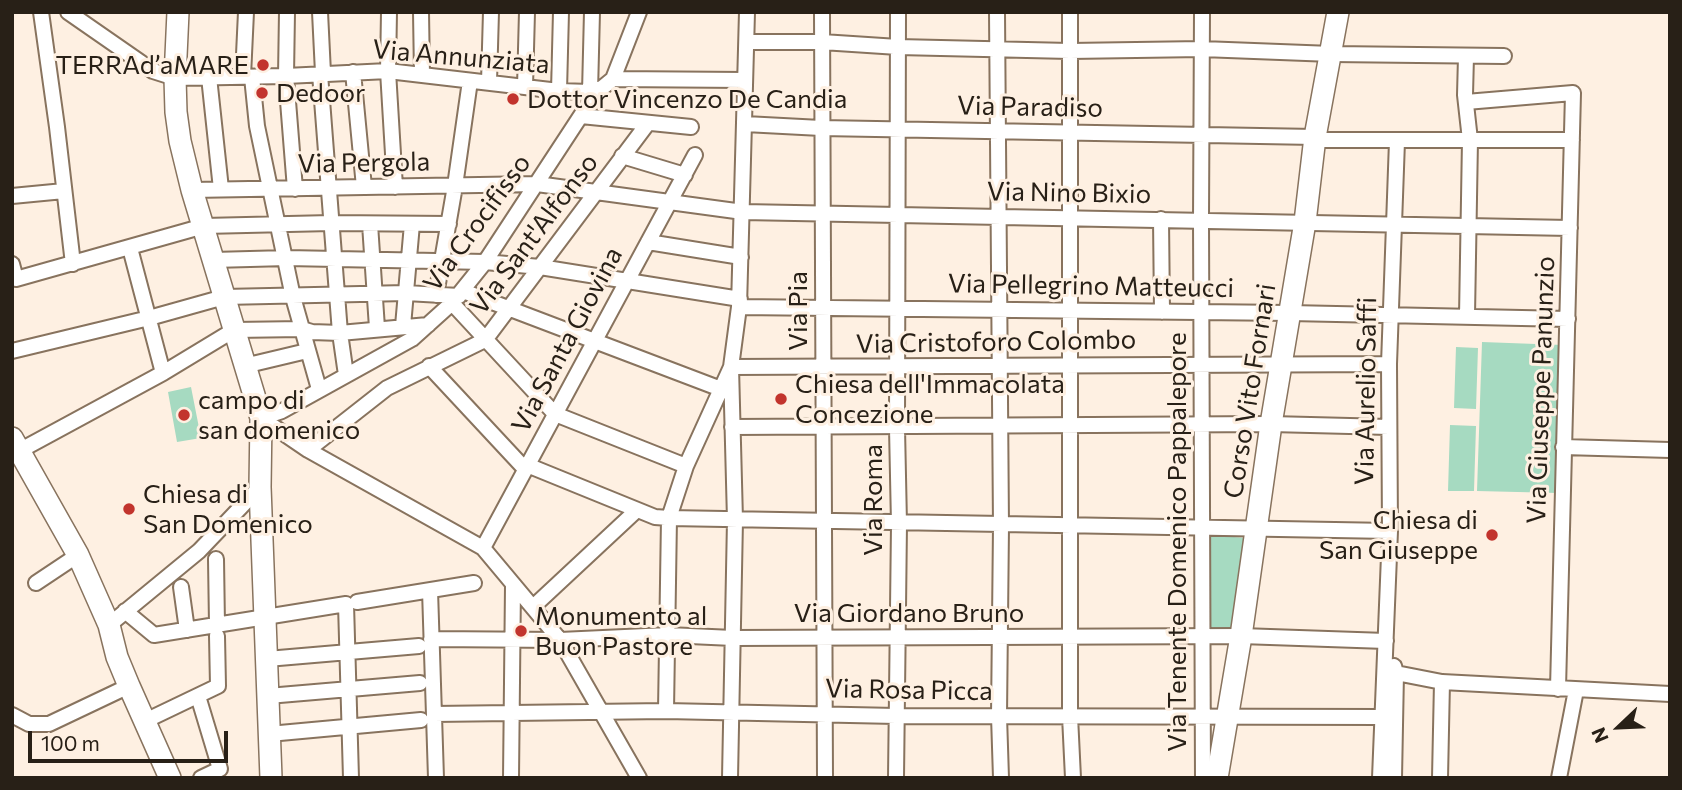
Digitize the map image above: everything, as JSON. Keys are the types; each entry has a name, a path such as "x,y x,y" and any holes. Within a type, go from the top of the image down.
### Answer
{"street":[{"path":"41,12 73,264"},
{"path":"68,12 153,71 175,78"},
{"path":"178,12 175,78 180,141 192,190 261,418 260,487 271,778"},
{"path":"246,12 247,77 293,297 319,389"},
{"path":"287,12 286,76 295,189"},
{"path":"320,12 321,74 331,223 346,375"},
{"path":"389,12 388,71 395,187"},
{"path":"421,12 422,75"},
{"path":"489,82 491,12"},
{"path":"525,87 527,12"},
{"path":"559,91 561,12"},
{"path":"592,12 593,91"},
{"path":"613,79 639,12"},
{"path":"730,778 735,520 731,367 740,303 747,12"},
{"name":"Via Pia","path":"822,12 825,778"},
{"name":"Via Roma","path":"896,778 899,524 898,12"},
{"path":"997,12 1001,778"},
{"path":"1070,12 1070,716 1073,778"},
{"name":"Via Tenente Domenico Pappalepore","path":"1202,12 1200,220 1203,778"},
{"name":"Corso Vito Fornari","path":"1217,778 1241,636 1280,365 1305,222 1315,139 1338,12"},
{"path":"747,42 1070,51 1202,49 1504,56"},
{"path":"1466,56 1466,102 1470,140 1467,316"},
{"name":"Via Annunziata","path":"175,78 388,71 559,91 593,91"},
{"path":"353,72 363,187"},
{"path":"209,77 221,189"},
{"path":"593,91 613,79 745,80"},
{"path":"436,295 470,81"},
{"name":"Via Crocifisso","path":"261,418 282,411 412,339 458,297 537,184 581,116 593,91"},
{"name":"Via Giuseppe Panunzio","path":"1466,102 1573,93 1558,689"},
{"path":"581,116 691,127"},
{"name":"Via Sant'Alfonso","path":"308,450 387,388 485,340 648,123"},
{"name":"Via Paradiso","path":"744,124 1070,133 1202,133 1397,141 1572,140"},
{"name":"Via Aurelio Saffi","path":"1380,778 1390,531 1389,364 1397,141"},
{"name":"Via Santa Giovina","path":"483,548 695,155"},
{"path":"622,156 685,175"},
{"name":"Via Pergola","path":"192,190 537,184 670,201"},
{"path":"12,196 64,191"},
{"name":"Via Nino Bixio","path":"670,201 743,212 1570,228"},
{"path":"1161,219 1162,312"},
{"path":"370,224 377,328"},
{"path":"403,326 412,224"},
{"path":"12,264 16,279 204,226 449,224"},
{"path":"648,242 741,257"},
{"path":"130,248 163,373"},
{"name":"Via Pellegrino Matteucci","path":"213,260 442,259 485,262 540,267 628,281 740,303 822,308 1568,319"},
{"path":"12,351 224,297 406,293 458,297 509,310 721,389"},
{"path":"458,297 485,340 555,414 686,466"},
{"path":"170,778 117,657 117,618 16,445 163,373 234,330 302,329 340,333 428,324"},
{"path":"244,366 307,351"},
{"name":"Via Cristoforo Colombo","path":"731,367 1389,364"},
{"path":"429,366 526,467 655,517 1001,526 1390,531"},
{"path":"666,711 669,519 686,466 731,367"},
{"path":"261,418 308,450 483,548 560,640 639,778"},
{"path":"732,427 1271,424 1389,427"},
{"path":"1563,447 1670,450"},
{"path":"117,618 199,551 260,487"},
{"path":"534,606 637,510"},
{"path":"36,583 78,555"},
{"path":"145,721 218,686 216,559"},
{"path":"117,618 154,635 187,630 217,630 265,617 474,583"},
{"path":"511,778 513,585"},
{"path":"181,587 187,630"},
{"path":"430,590 425,642 428,717 436,778"},
{"path":"351,603 347,652 351,778"},
{"name":"Via Giordano Bruno","path":"267,659 425,642 668,635 733,638 1241,636 1386,641"},
{"name":"Via Aurelio Saffi","path":"1386,641 1396,673 1394,778"},
{"path":"1396,673 1441,682 1670,694"},
{"path":"268,696 420,682"},
{"path":"1440,778 1441,682"},
{"path":"12,715 29,724 49,724 129,686"},
{"path":"1559,778 1576,690"},
{"path":"198,696 220,769 201,778"},
{"name":"Via Rosa Picca","path":"269,734 428,717 600,711 896,716 1383,718"}],"green space":[{"path":"1482,342 1563,345 1558,493 1477,491"},
{"path":"1456,347 1478,348 1476,409 1454,408"},
{"name":"campo di san domenico","path":"191,387 201,438 177,442 168,392"},
{"path":"1450,425 1476,426 1474,491 1448,491"},
{"path":"1208,535 1247,538 1231,633 1209,632"}],"place":[{"name":"TERRAd’aMARE","path":"263,65"},
{"name":"Dedoor","path":"262,93"},
{"name":"Dottor Vincenzo De Candia","path":"513,99"},
{"name":"Chiesa dell'Immacolata Concezione","path":"781,399"},
{"name":"campo di san domenico","path":"184,415"},
{"name":"Chiesa di San Domenico","path":"129,509"},
{"name":"Chiesa di San Giuseppe","path":"1492,535"},
{"name":"Monumento al Buon Pastore","path":"521,631"}]}
